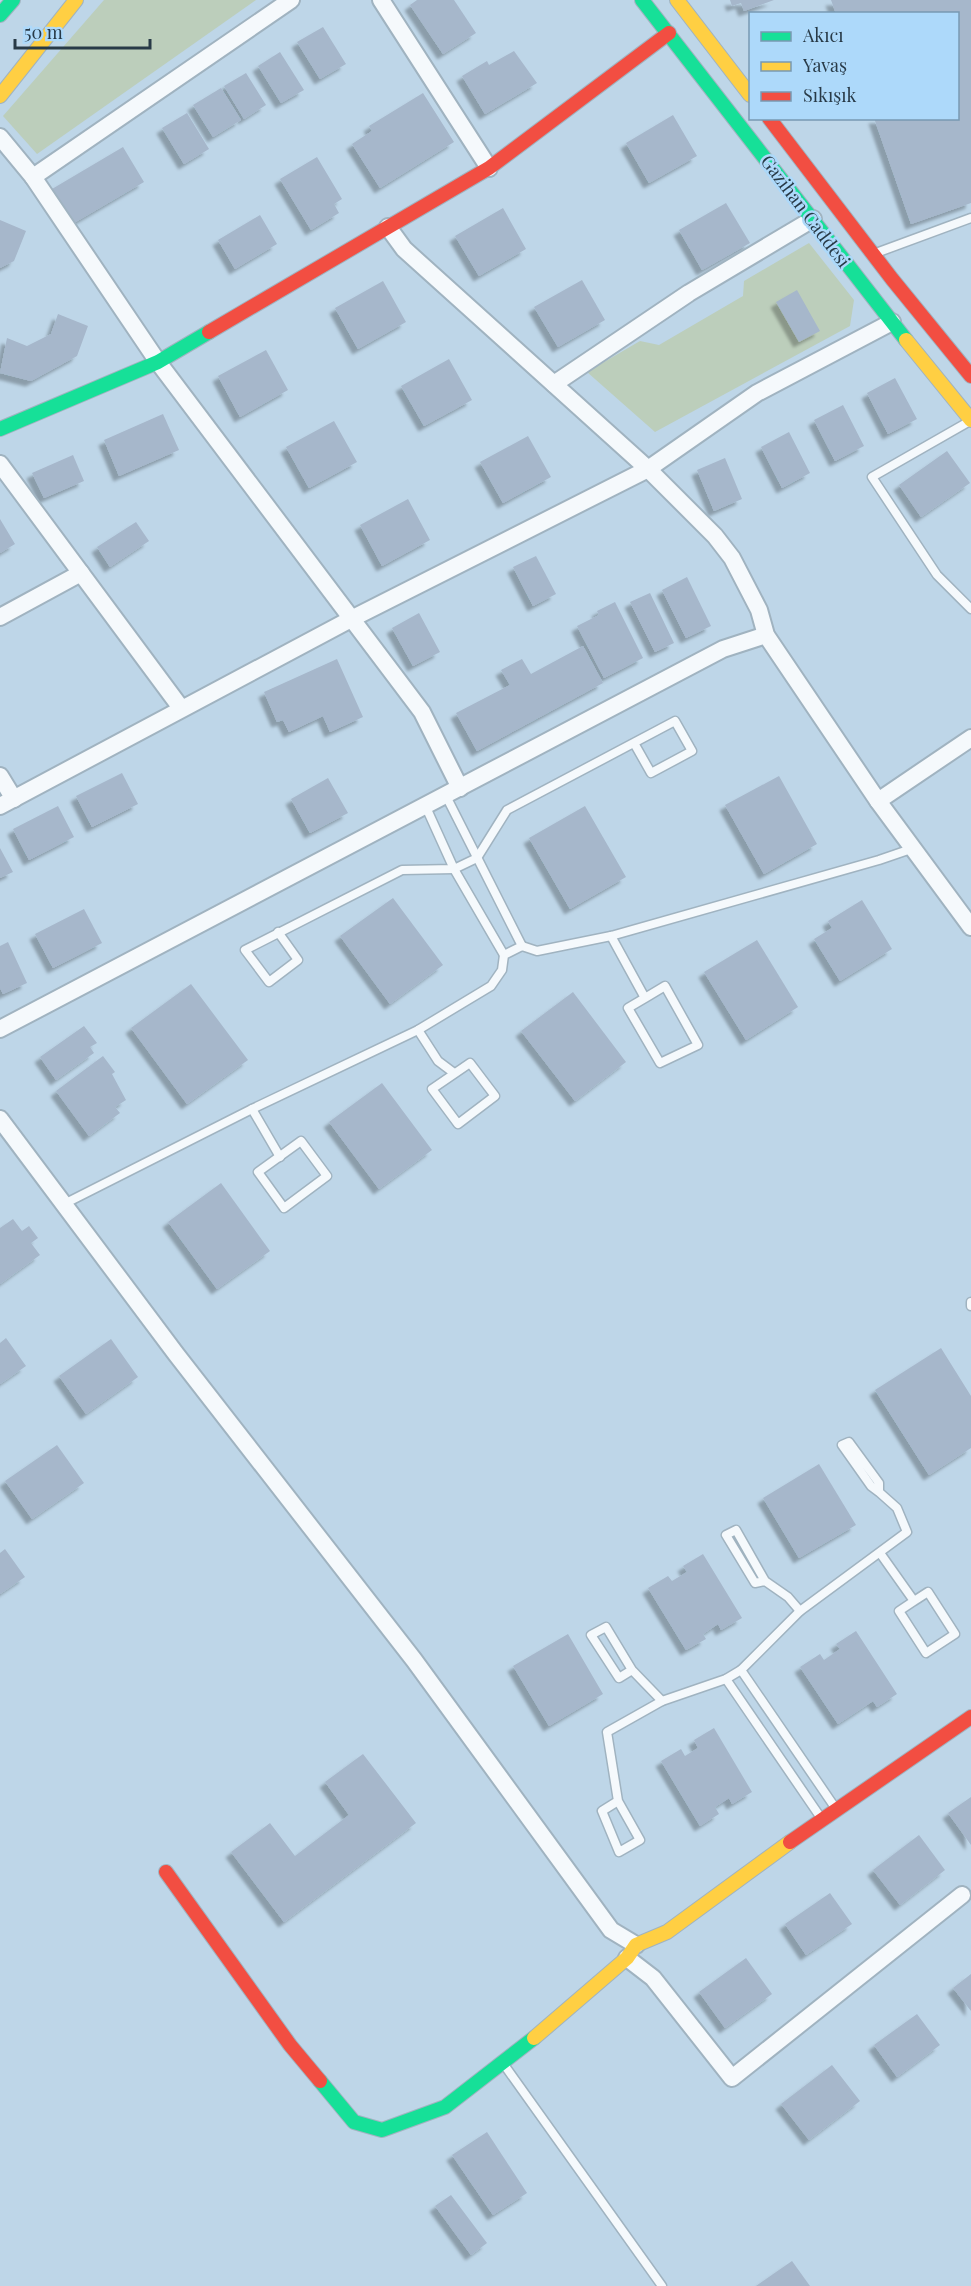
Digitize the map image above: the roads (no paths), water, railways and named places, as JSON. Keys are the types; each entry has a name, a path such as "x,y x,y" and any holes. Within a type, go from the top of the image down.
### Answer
{"street":[{"path":"0,15 13,0"},
{"path":"0,96 76,0"},
{"path":"33,177 291,0"},
{"path":"381,0 489,168"},
{"name":"Gazihan Caddesi","path":"642,0 971,420"},
{"path":"677,0 749,94"},
{"path":"0,429 158,362 489,168 669,33"},
{"name":"Gazihan Caddesi","path":"771,120 873,254 971,376"},
{"path":"0,137 33,177 158,362 354,618 422,712 453,791"},
{"path":"554,384 689,293 813,219"},
{"path":"388,227 404,249 648,469 724,546 759,610 766,635 878,801 971,927"},
{"path":"0,776 7,803 181,708 648,469 757,393 892,322"},
{"path":"0,464 181,708"},
{"path":"0,617 81,573"},
{"path":"0,1029 723,649 766,635"},
{"path":"878,801 971,738"},
{"path":"0,1119 176,1354 414,1660 611,1930 653,1978 732,2078 962,1895"},
{"path":"166,1872 290,2045 354,2122 382,2130 445,2107 503,2064 631,1952 667,1932 836,1808 971,1717"}],"lane":[{"path":"873,254 971,218"},
{"path":"971,420 872,477 937,575 971,609"},
{"path":"278,932 298,960 269,982 245,950 278,932 402,870 454,869 477,858 507,810 675,721 692,751 651,773 634,743"},
{"path":"453,791 477,858 522,946 537,951 611,936 914,848"},
{"path":"64,1204 252,1109 418,1030 491,986 502,970 504,955 454,869 425,805"},
{"path":"611,936 645,998"},
{"path":"504,955 522,946"},
{"path":"665,986 698,1045 660,1063 628,1008 645,998 665,986"},
{"path":"418,1030 438,1061 454,1073"},
{"path":"470,1063 495,1096 458,1124 432,1089 454,1073 470,1063"},
{"path":"252,1109 280,1157"},
{"path":"301,1141 327,1176 284,1208 258,1172 280,1157 301,1141"},
{"path":"618,1801 602,1811 620,1852 640,1840 618,1801 607,1732 662,1701 726,1679 741,1670 800,1611 907,1533 897,1508 871,1486 842,1445 849,1442 879,1483 879,1492"},
{"path":"765,1581 755,1583 726,1535 736,1530 765,1581 788,1597 800,1611"},
{"path":"880,1553 914,1601"},
{"path":"928,1592 955,1634 926,1653 899,1611 914,1601 928,1592"},
{"path":"632,1670 620,1677 591,1635 606,1627 632,1670 662,1701"},
{"path":"741,1670 836,1808"},
{"path":"726,1679 822,1819"},
{"path":"503,2064 662,2286"}]}
